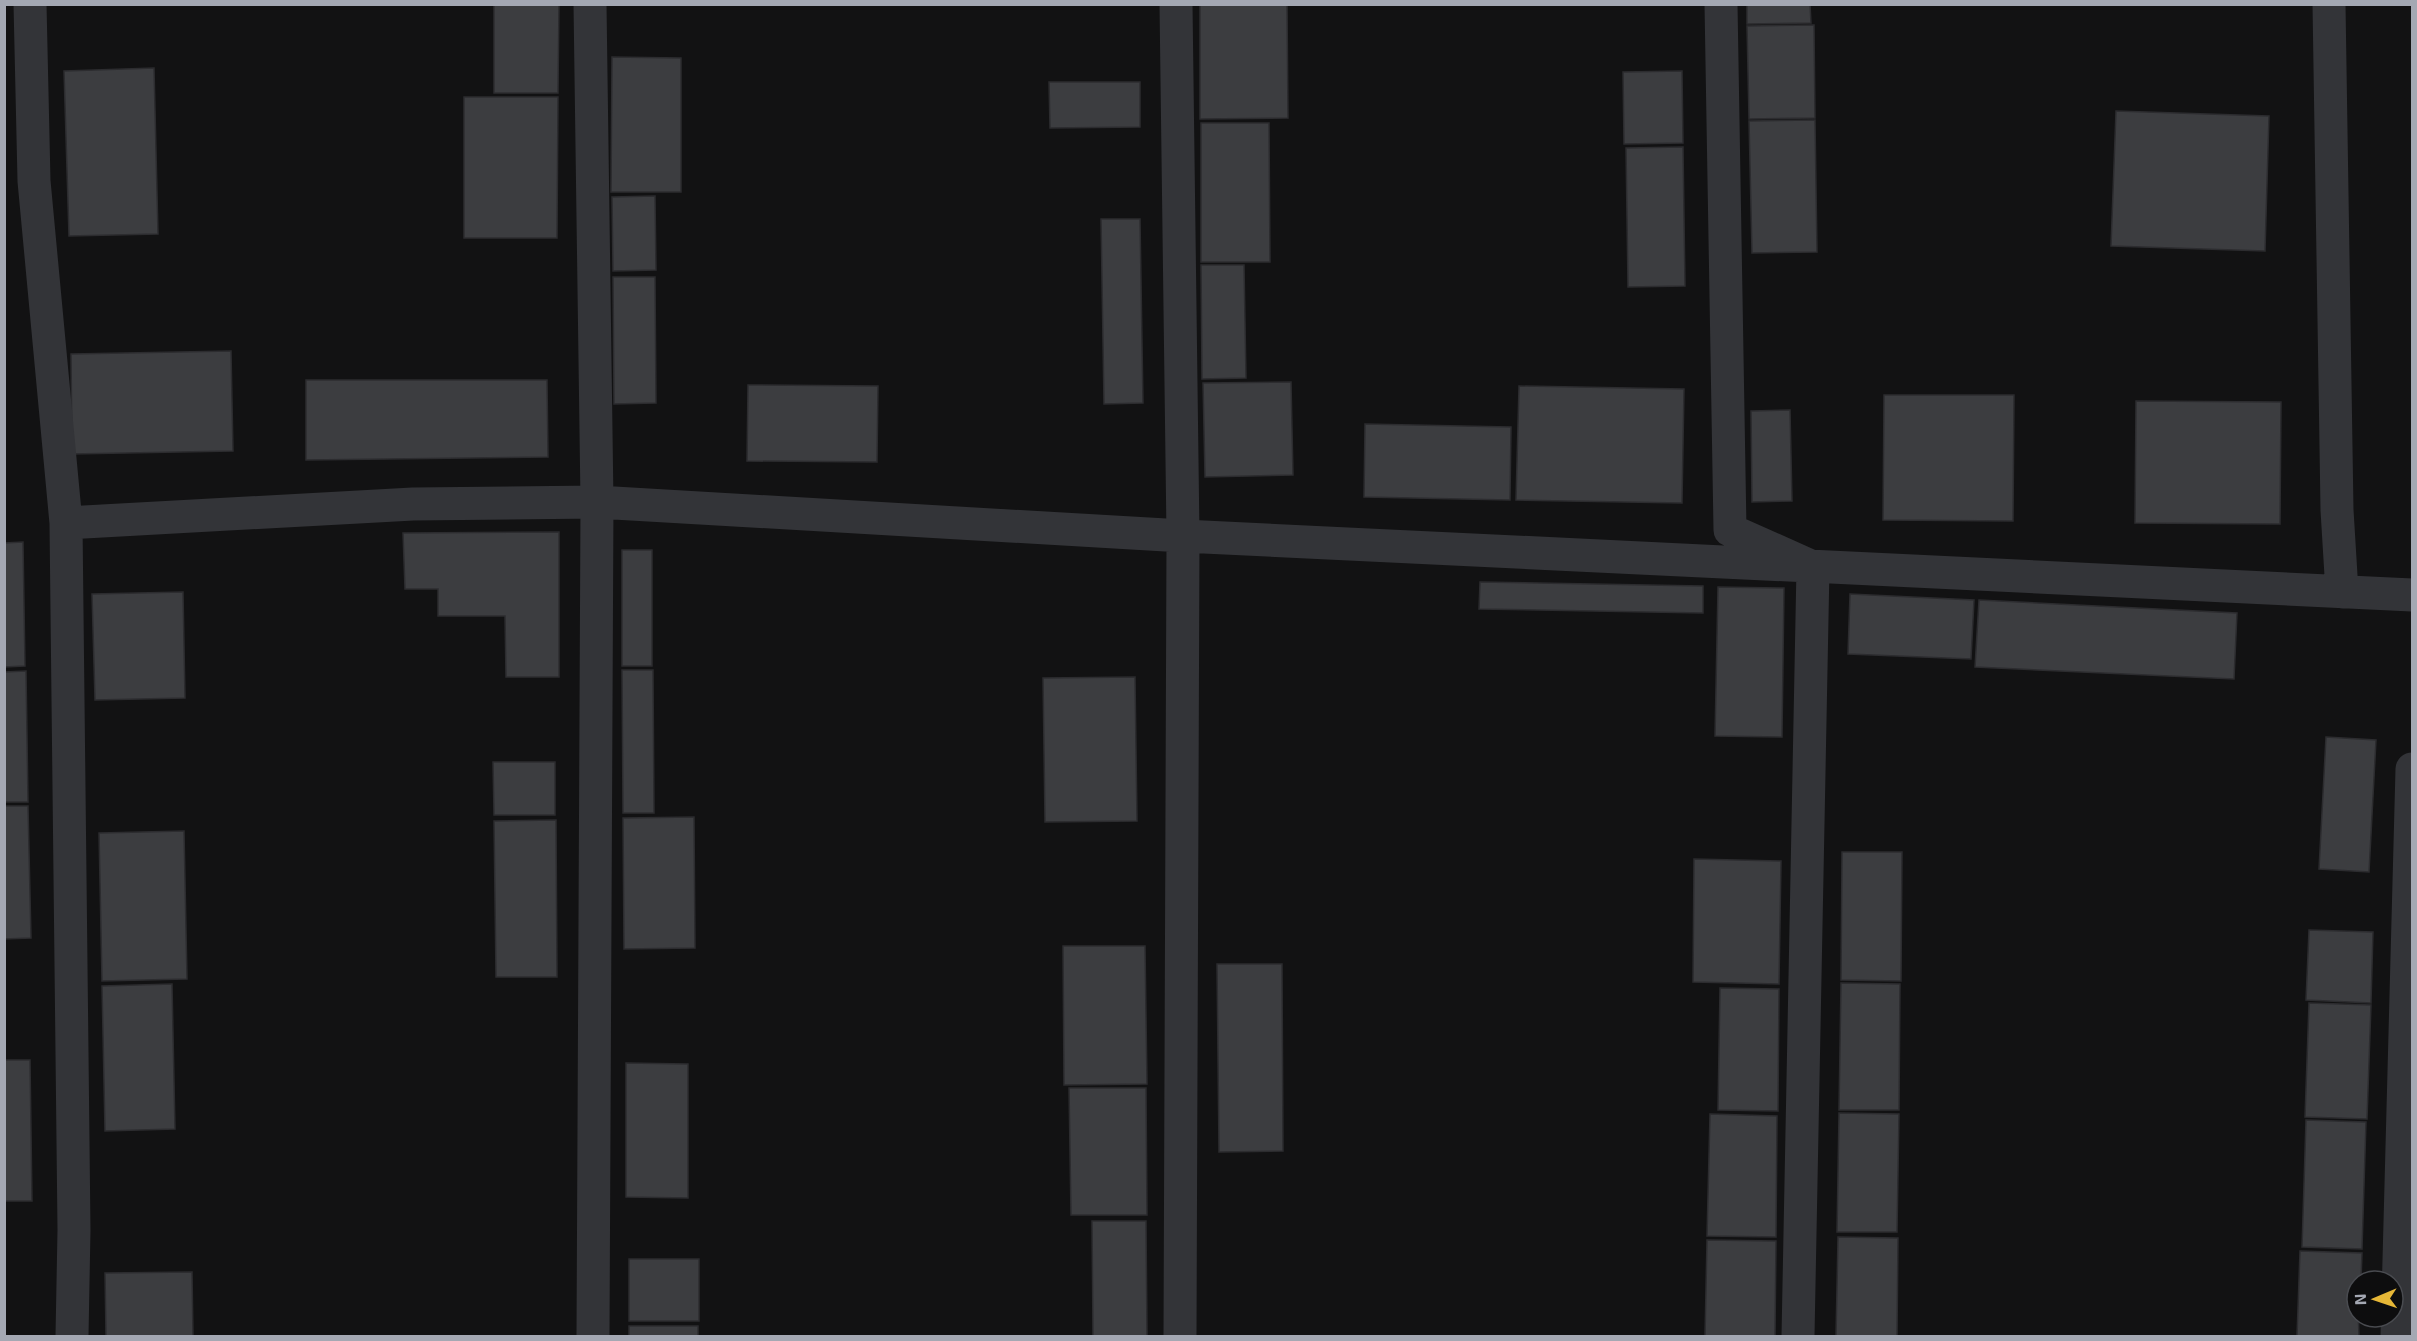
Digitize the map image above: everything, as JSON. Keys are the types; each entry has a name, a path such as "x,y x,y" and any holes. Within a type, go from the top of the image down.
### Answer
{"street":[{"path":"30,4 34,181 66,523 74,1230 72,1336"},
{"path":"590,4 597,502 593,1336"},
{"path":"1176,4 1183,536 1180,1336"},
{"path":"1721,4 1730,530 1813,567"},
{"path":"2329,4 2337,510 2342,592"},
{"path":"66,523 413,504 597,502 1183,536 2412,596"},
{"path":"1798,1336 1813,567"},
{"path":"2397,1336 2412,769"}],"building":[{"path":"494,4 559,4 558,93 494,93"},
{"path":"1200,4 1287,4 1288,118 1200,119"},
{"path":"1747,4 1810,4 1811,23 1747,24"},
{"path":"1814,25 1815,118 1749,119 1747,26"},
{"path":"612,57 681,58 681,192 611,192"},
{"path":"154,68 158,234 69,236 64,71"},
{"path":"1682,71 1683,143 1624,144 1623,72"},
{"path":"1049,82 1140,82 1140,127 1050,128"},
{"path":"464,97 558,97 557,238 464,238"},
{"path":"2116,111 2269,116 2265,251 2111,246"},
{"path":"1815,120 1817,252 1752,253 1749,121"},
{"path":"1201,123 1269,123 1270,262 1201,262"},
{"path":"1683,147 1685,286 1628,287 1626,148"},
{"path":"655,196 656,270 613,271 612,197"},
{"path":"1101,219 1140,219 1143,403 1104,404"},
{"path":"1201,265 1244,265 1246,378 1202,379"},
{"path":"613,277 655,277 656,403 614,404"},
{"path":"231,351 233,451 72,454 71,354"},
{"path":"306,380 547,380 548,457 306,460"},
{"path":"1291,382 1293,475 1205,477 1203,383"},
{"path":"748,385 878,386 877,462 747,461"},
{"path":"1519,386 1684,389 1682,503 1516,500"},
{"path":"1884,395 2014,395 2013,521 1883,520"},
{"path":"2136,401 2281,402 2280,524 2135,523"},
{"path":"1790,410 1792,501 1752,502 1751,411"},
{"path":"1365,424 1511,427 1510,500 1364,497"},
{"path":"559,532 559,677 506,677 505,616 438,616 438,589 405,589 403,533"},
{"path":"23,542 25,666 4,667 4,543"},
{"path":"622,550 652,550 652,666 622,666"},
{"path":"1480,582 1703,586 1703,613 1479,609"},
{"path":"1718,587 1784,588 1782,737 1715,736"},
{"path":"183,592 185,698 95,700 92,594"},
{"path":"1850,594 1974,600 1971,659 1848,654"},
{"path":"1979,600 2237,613 2234,679 1975,667"},
{"path":"622,670 653,670 654,813 623,813"},
{"path":"26,671 28,802 4,802 4,672"},
{"path":"1135,677 1137,821 1045,822 1043,678"},
{"path":"2326,737 2376,740 2369,872 2319,869"},
{"path":"493,762 555,762 555,815 494,815"},
{"path":"4,806 28,806 31,938 4,939"},
{"path":"694,817 695,948 624,949 623,818"},
{"path":"556,820 557,977 496,977 494,821"},
{"path":"184,831 187,979 102,981 99,833"},
{"path":"1842,852 1902,852 1901,981 1841,980"},
{"path":"1694,859 1781,861 1779,984 1693,982"},
{"path":"2309,930 2373,932 2371,1003 2306,1000"},
{"path":"1063,946 1145,946 1147,1084 1064,1085"},
{"path":"1217,964 1282,964 1283,1151 1219,1152"},
{"path":"1841,983 1900,984 1899,1110 1839,1110"},
{"path":"172,984 175,1129 105,1131 102,986"},
{"path":"1720,988 1779,989 1778,1111 1718,1110"},
{"path":"2309,1003 2371,1005 2367,1119 2305,1117"},
{"path":"4,1060 30,1060 32,1201 4,1201"},
{"path":"626,1063 688,1064 688,1198 626,1197"},
{"path":"1069,1088 1146,1088 1147,1215 1071,1215"},
{"path":"1839,1113 1899,1114 1897,1232 1837,1232"},
{"path":"1710,1114 1777,1116 1776,1237 1707,1236"},
{"path":"2306,1120 2366,1122 2362,1249 2302,1247"},
{"path":"1092,1221 1146,1221 1147,1336 1093,1336"},
{"path":"1838,1237 1898,1238 1897,1336 1836,1336"},
{"path":"1707,1240 1776,1241 1775,1336 1705,1336"},
{"path":"2300,1251 2362,1253 2361,1269 2345,1269 2345,1329 2359,1329 2359,1336 2297,1336"},
{"path":"629,1259 699,1259 699,1321 629,1321"},
{"path":"192,1272 193,1336 106,1336 105,1273"},
{"path":"629,1326 698,1326 698,1336 629,1336"}]}
